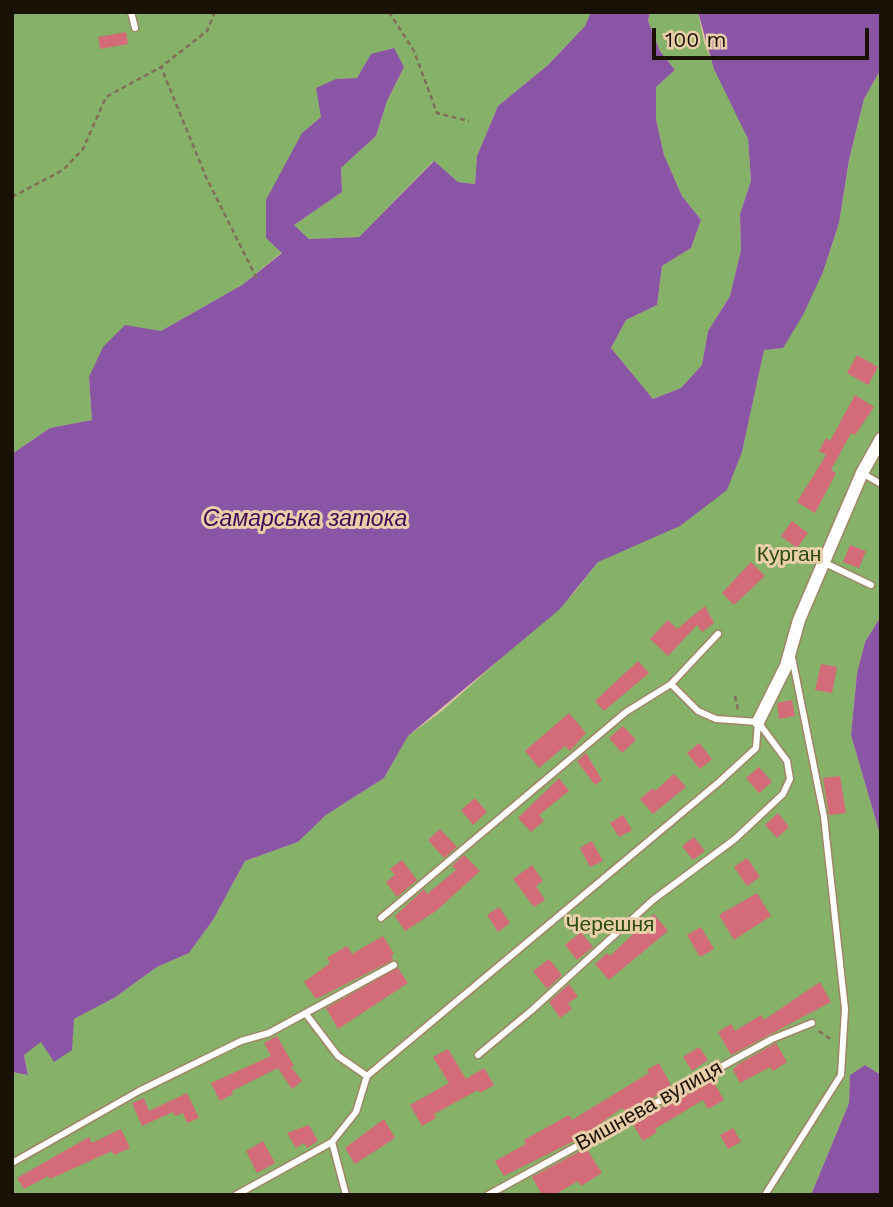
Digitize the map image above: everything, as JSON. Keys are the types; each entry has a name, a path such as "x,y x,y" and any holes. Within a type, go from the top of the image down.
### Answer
{"street":[{"path":"758,722 786,666 799,620 862,473 881,439"}],"lane":[{"path":"131,12 135,28"},
{"path":"862,473 881,484"},
{"path":"825,563 871,586"},
{"path":"381,918 626,712 671,684 718,634"},
{"path":"765,1195 841,1075 845,1009 824,817 791,648"},
{"path":"478,1055 532,1010 653,900 735,839 783,794 790,779 787,761 758,722 716,719 698,711 671,684"},
{"path":"236,1195 332,1142 356,1111 368,1076 719,782 756,748 758,722"},
{"path":"12,1163 139,1091 241,1041 269,1033 394,964"},
{"path":"306,1014 338,1056 368,1076"},
{"name":"Вишнева вулиця","path":"488,1195 772,1039 812,1023"},
{"path":"332,1142 346,1195"}],"path":[{"path":"12,197 63,170 83,149 106,97 161,67 207,32 215,12"},
{"path":"389,12 414,51 437,113 469,121"},
{"path":"161,67 206,177 257,279"},
{"path":"812,1023 828,1040 834,1041 842,1036"}],"green space":[{"path":"12,12 591,12 585,26 548,65 498,106 477,156 475,184 458,182 433,161 359,237 309,239 294,225 342,192 341,168 376,136 387,101 404,67 393,48 371,55 357,78 336,79 321,117 302,133 282,252 242,285 161,331 89,377 92,420 50,428 12,454"},
{"path":"650,12 698,12 704,43 748,139 751,181 740,214 741,250 730,296 708,331 702,365 681,388 653,399 611,348 626,320 657,305 662,266 691,248 701,220 682,196 664,155 656,119 656,87 675,70 660,51 648,21"},
{"name":"Черешня","path":"881,69 881,616 865,642 857,673 851,735 881,838 881,1075 865,1065 850,1075 849,1103 811,1195 12,1195 12,1072 28,1075 24,1054 74,1019 114,998 157,967 189,953 213,920 245,861 298,842 326,815 384,778 408,736 442,711 573,594 598,562 633,545 742,452 764,349 783,348 823,272 839,223 849,161 864,99"}],"water":[{"name":"Самарська затока","path":"591,12 650,12 648,21 660,51 675,70 656,87 656,119 664,155 682,196 701,220 691,248 662,266 657,305 626,320 611,348 653,399 681,388 702,365 708,331 730,296 741,250 740,214 751,181 748,139 714,69 698,12 881,12 881,69 864,99 849,160 839,223 823,272 803,315 783,348 764,350 742,452 727,490 680,526 598,562 560,609 408,736 384,778 326,815 298,842 245,861 213,920 189,953 157,967 114,998 74,1019 72,1050 54,1062 41,1042 24,1055 28,1075 12,1072 12,454 50,428 92,420 89,377 103,347 125,325 161,331 242,285 282,253 266,238 266,200 302,133 321,117 316,88 336,79 357,78 371,54 394,48 404,67 387,101 376,136 341,168 342,192 294,225 309,239 359,237 434,161 458,182 475,184 477,156 498,106 548,65 585,26"},
{"path":"881,616 881,838 851,735 857,673 865,642"},
{"path":"865,1065 881,1075 881,1195 811,1195 849,1103 850,1075"}],"building":[{"path":"126,32 128,44 100,49 98,37"},
{"path":"857,355 878,367 868,385 847,373"},
{"path":"855,395 874,407 855,435 851,433 831,470 836,473 815,513 797,502 826,455 819,451 826,438 830,441"},
{"path":"792,521 808,533 797,548 781,536"},
{"path":"850,545 866,551 859,568 843,562"},
{"path":"751,562 765,576 734,605 722,593"},
{"path":"705,606 714,623 702,632 697,625 668,656 650,639 668,620 677,629"},
{"path":"638,661 649,673 604,711 595,701"},
{"path":"821,664 837,667 832,693 815,690"},
{"path":"792,700 795,716 779,719 777,703"},
{"path":"569,713 586,733 570,751 565,746 539,768 525,751"},
{"path":"623,726 636,740 622,753 609,738"},
{"path":"699,743 712,759 700,769 687,753"},
{"path":"586,753 602,780 595,785 577,761"},
{"path":"759,767 772,782 759,793 746,778"},
{"path":"674,774 686,787 653,814 640,799 653,788 655,791"},
{"path":"840,776 846,813 829,815 823,778"},
{"path":"559,778 569,791 539,815 544,821 531,832 518,818"},
{"path":"475,798 487,812 473,825 461,810"},
{"path":"778,813 789,827 777,838 765,825"},
{"path":"623,815 632,830 619,837 610,823"},
{"path":"440,829 457,847 444,858 428,840"},
{"path":"694,837 705,851 693,860 682,846"},
{"path":"592,841 603,861 590,867 580,848"},
{"path":"464,855 480,871 436,911 405,931 395,916 424,889 427,894 456,870 452,866"},
{"path":"747,858 760,877 747,886 734,867"},
{"path":"402,860 417,880 397,897 386,882 395,875 390,869"},
{"path":"532,865 543,881 536,886 545,900 534,907 513,879"},
{"path":"757,893 771,916 734,940 719,915"},
{"path":"499,907 510,923 498,932 487,915"},
{"path":"654,914 668,931 609,980 595,964 607,953 610,956"},
{"path":"701,927 714,949 700,957 687,935"},
{"path":"581,932 593,947 577,960 565,945"},
{"path":"383,936 394,954 391,956 393,960 316,999 304,982 330,963 327,958 347,946 352,954"},
{"path":"549,959 562,975 547,989 533,971"},
{"path":"398,968 408,983 338,1029 326,1008"},
{"path":"820,982 831,1002 731,1055 718,1032 731,1024 735,1031 761,1015 764,1020"},
{"path":"569,984 578,997 568,1003 572,1009 560,1018 549,1002"},
{"path":"277,1036 294,1066 291,1067 302,1081 292,1089 278,1068 232,1091 233,1094 220,1101 211,1083 271,1056 264,1043"},
{"path":"776,1043 787,1062 773,1071 770,1067 740,1083 733,1070 737,1065"},
{"path":"699,1047 708,1060 692,1071 683,1057"},
{"path":"448,1049 466,1079 484,1068 494,1085 480,1093 478,1090 434,1114 436,1118 422,1126 410,1105 449,1083 433,1057"},
{"path":"659,1063 671,1085 626,1113 622,1108 580,1138 504,1176 495,1161 526,1144 524,1140 569,1115 572,1120 649,1073 647,1070"},
{"path":"713,1081 724,1100 708,1109 703,1100 655,1129 657,1132 643,1141 632,1123"},
{"path":"187,1093 199,1118 187,1123 183,1113 175,1116 173,1112 142,1126 132,1103 144,1098 149,1111"},
{"path":"384,1119 395,1138 355,1164 345,1148"},
{"path":"309,1125 318,1141 307,1148 304,1143 296,1148 287,1133"},
{"path":"733,1128 741,1142 728,1149 720,1135"},
{"path":"121,1129 130,1148 114,1155 112,1151 50,1179 48,1176 24,1189 17,1178 89,1137 92,1143"},
{"path":"263,1141 275,1163 257,1173 246,1151"},
{"path":"586,1148 602,1173 581,1186 578,1181 554,1195 542,1195 532,1177"}],"park label":[{"name":"Курган","path":"789,555"}]}
